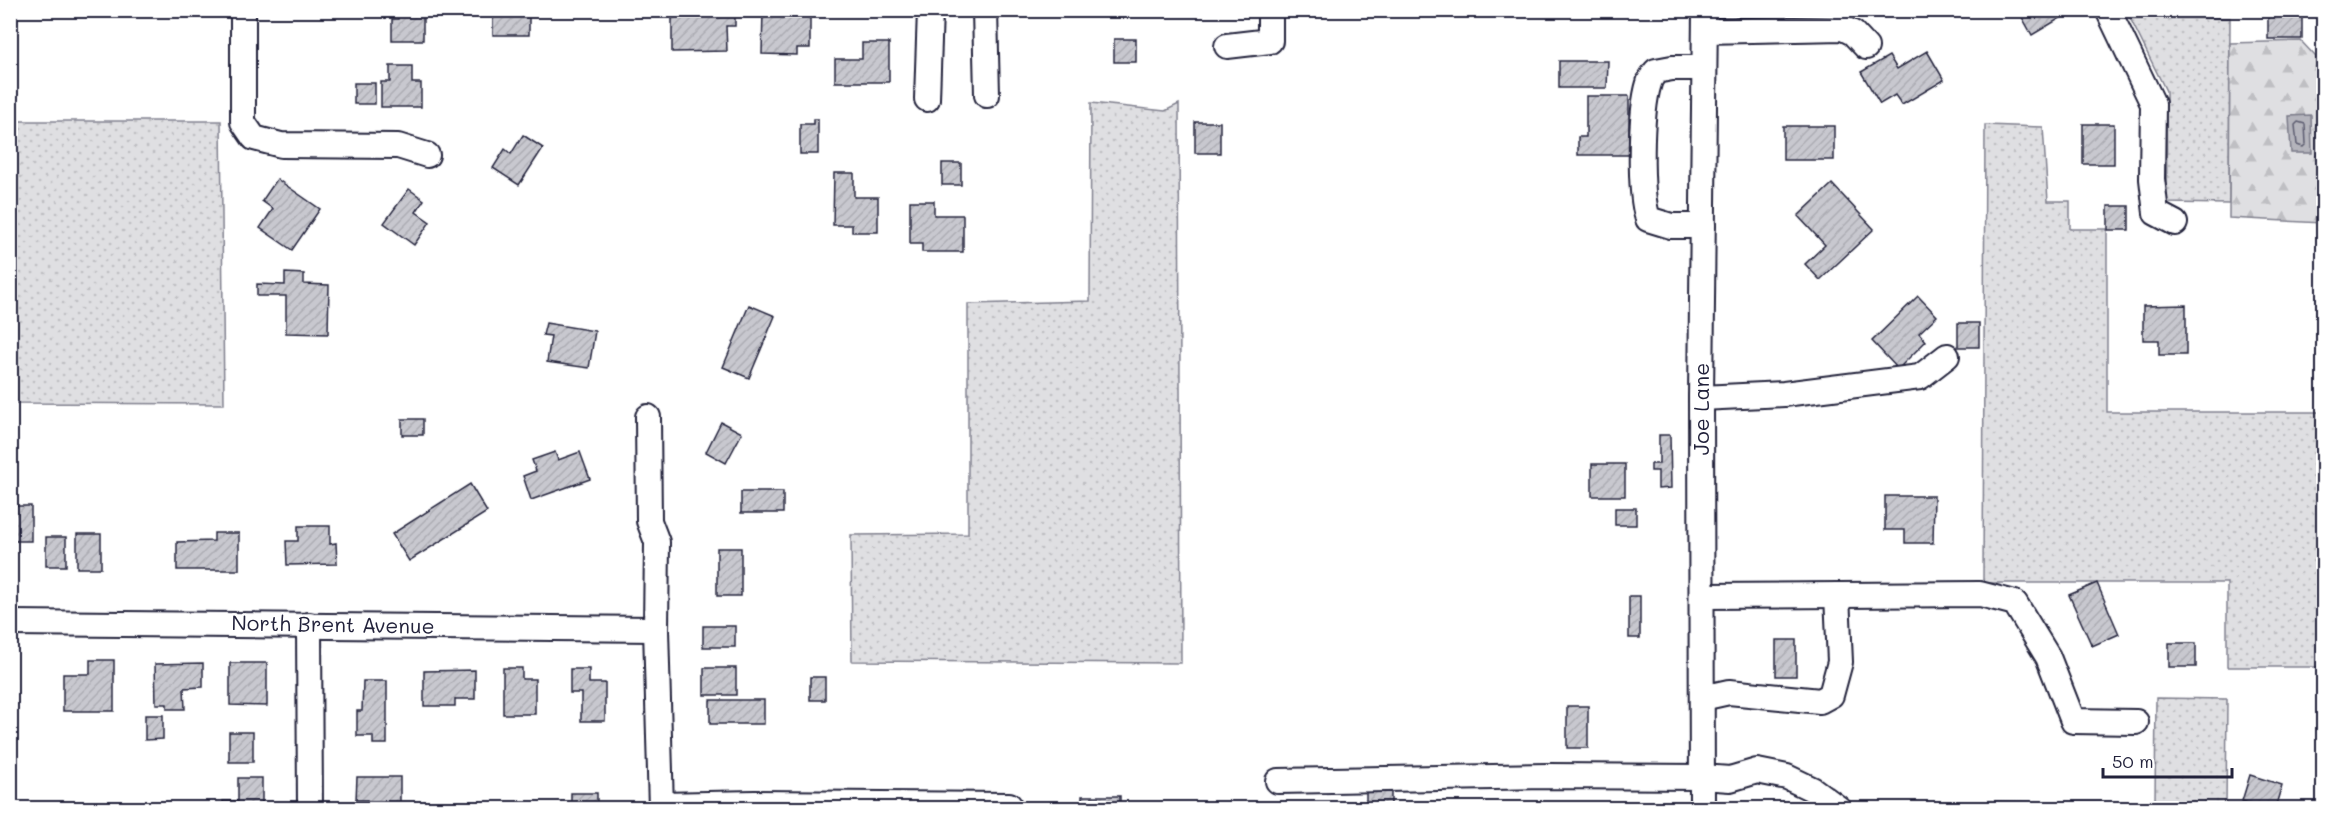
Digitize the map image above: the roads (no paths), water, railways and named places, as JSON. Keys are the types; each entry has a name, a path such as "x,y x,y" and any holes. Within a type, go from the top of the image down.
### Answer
{"street":[{"path":"243,10 243,122 254,138 281,145 398,146 427,155"},
{"path":"927,99 930,10"},
{"path":"985,10 987,95"},
{"path":"1227,46 1270,41 1270,10"},
{"path":"2108,10 2154,104 2152,179 2156,213 2175,223"},
{"path":"1705,21 1843,28 1853,33 1866,47"},
{"name":"Joe Lane","path":"1702,808 1701,398 1705,21"},
{"path":"1703,226 1671,226 1647,219 1642,173 1645,108 1649,82 1656,71 1672,68 1704,68"},
{"path":"1701,398 1784,394 1920,377 1947,356"},
{"path":"648,417 649,521 657,542 656,629 661,807 755,803 1009,805"},
{"path":"1702,596 1980,594 2015,603 2048,657 2073,721 2136,722"},
{"path":"1702,698 1729,692 1820,701 1830,695 1840,662 1837,595"},
{"name":"North Brent Avenue","path":"10,623 656,629"},
{"path":"309,625 310,808"},
{"path":"1278,782 1548,776 1730,779 1756,771 1787,777 1812,789 1838,808"}],"water":[{"path":"2311,115 2312,153 2291,153 2289,116"}]}
